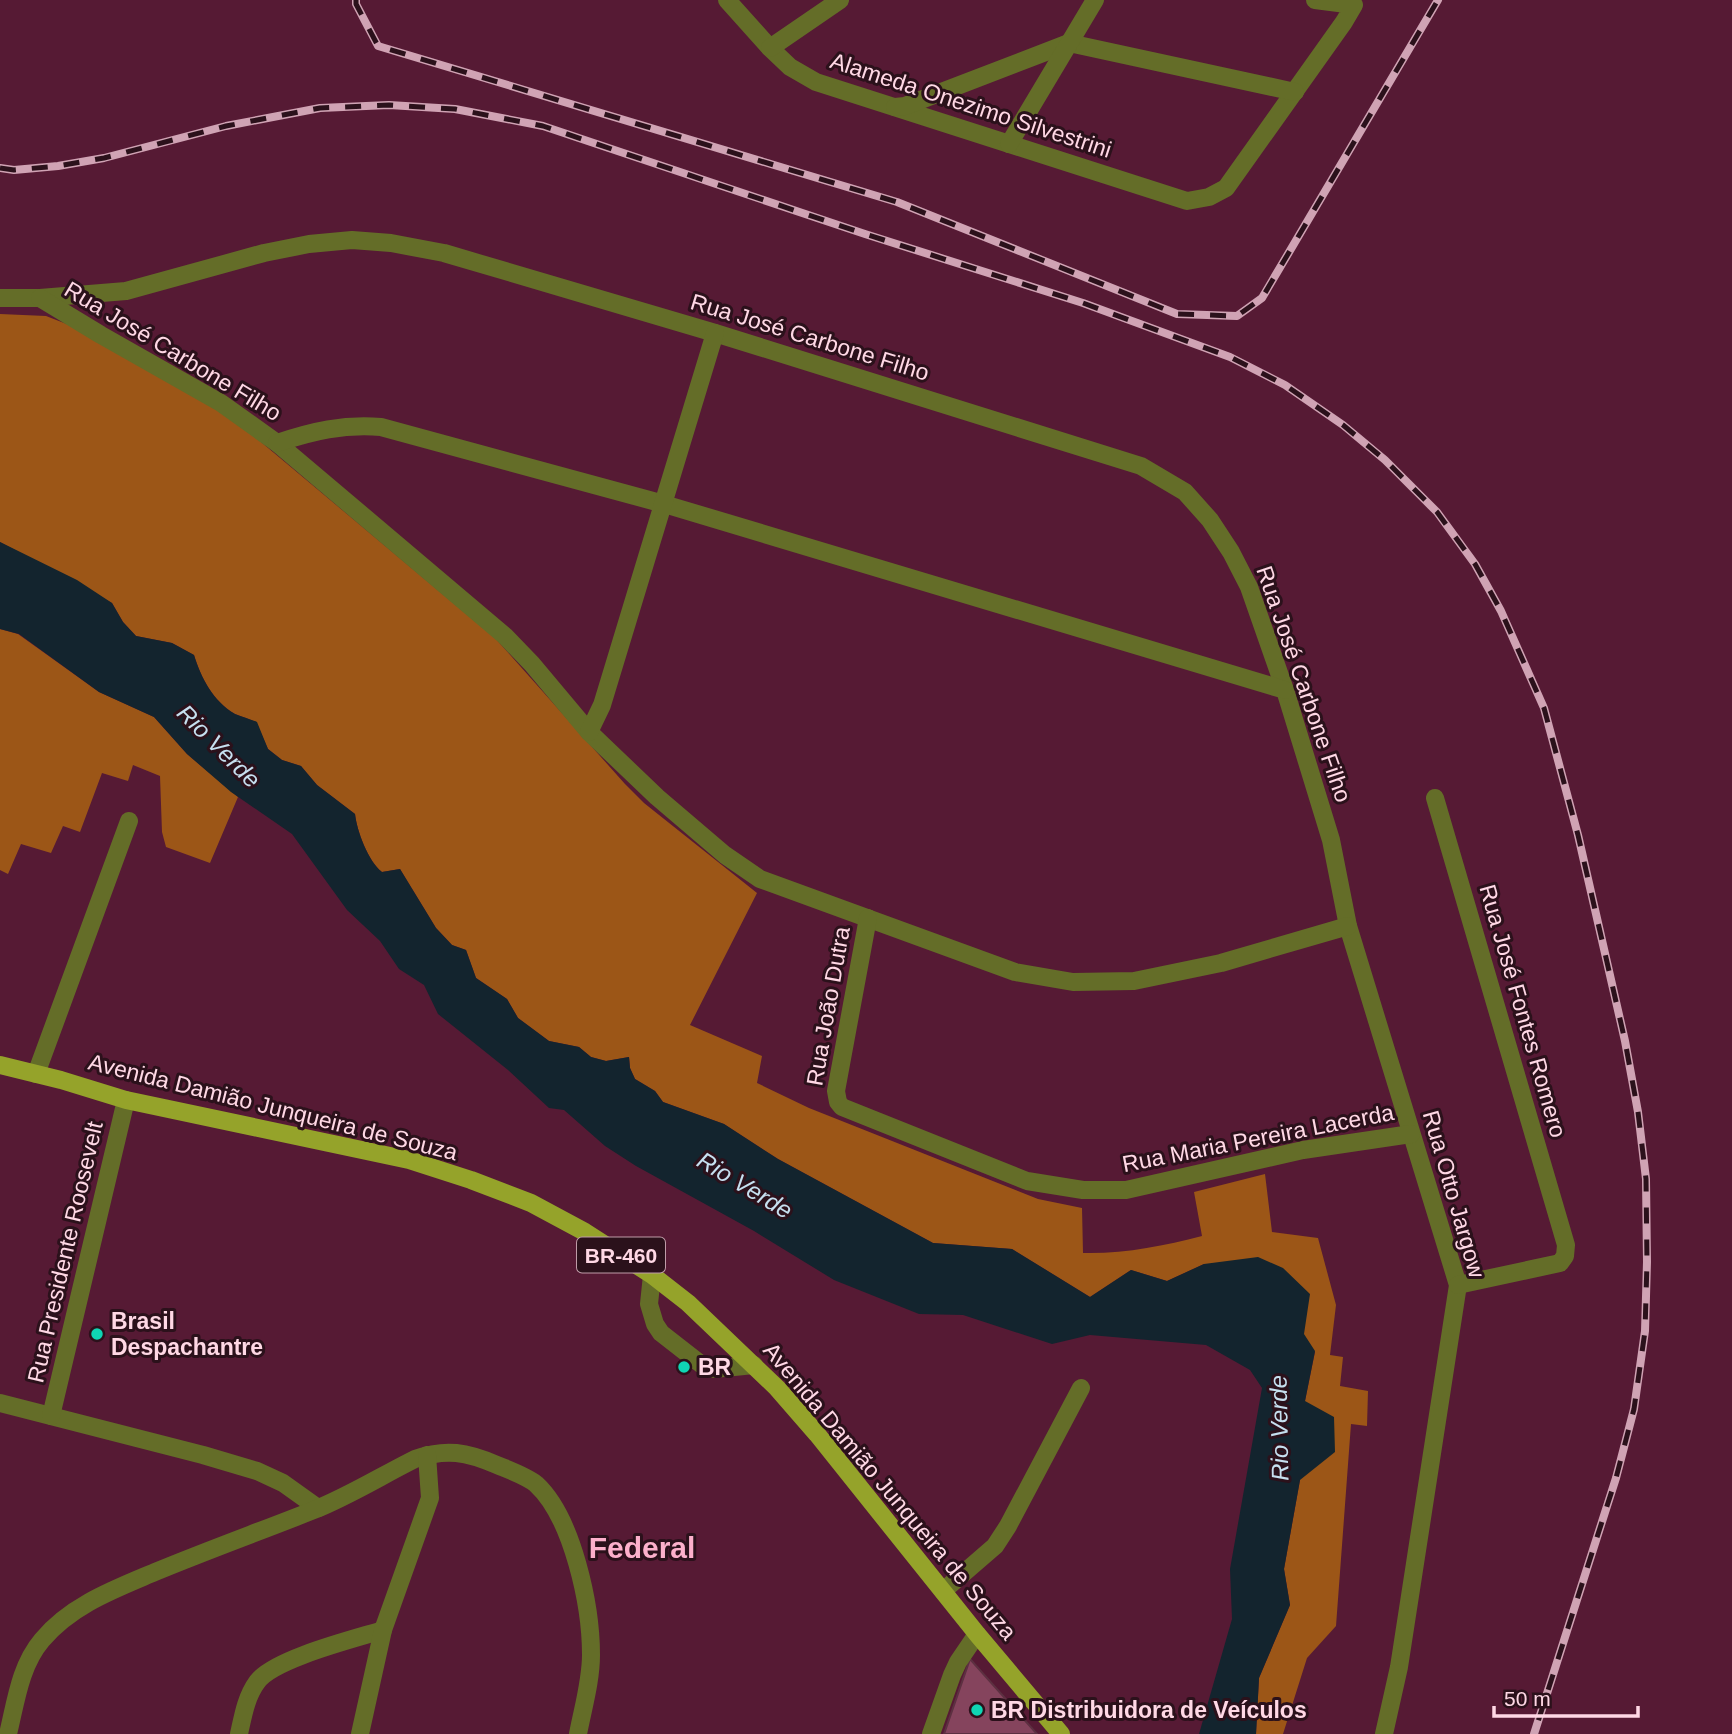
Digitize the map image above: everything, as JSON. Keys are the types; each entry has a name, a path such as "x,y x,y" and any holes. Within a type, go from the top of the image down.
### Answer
{"main road":[{"name":"Avenida Damião Junqueira de Souza","path":"0,1065 126,1100 409,1160 531,1203 585,1232 652,1275 688,1303 777,1388 1061,1734"}],"street":[{"name":"Alameda Onezimo Silvestrini","path":"727,0 790,66 816,82 1187,201 1209,197 1226,188 1295,92"},
{"path":"771,48 840,0"},
{"path":"1009,144 1095,0"},
{"path":"894,107 905,106 1069,43 1295,92 1354,5 1315,0"},
{"name":"Rua José Carbone Filho","path":"0,298 40,298 126,291 264,253 309,244 352,240 391,243 444,253 715,333 1140,466 1185,492 1210,520 1249,587 1285,690 1331,840"},
{"name":"Rua José Carbone Filho","path":"40,298 221,403 277,443 505,636 589,732 666,805 725,855 761,879 1015,972 1073,982 1134,981 1221,963 1348,926"},
{"path":"589,732 602,705 715,333"},
{"path":"277,443 308,433 355,425 381,427 664,504 1285,690"},
{"name":"Rua José Fontes Romero","path":"1435,798 1565,1241 1569,1266"},
{"path":"36,1074 129,821"},
{"name":"Rua Otto Jargow","path":"1331,840 1348,926 1458,1285 1399,1667 1384,1734"},
{"name":"Rua João Dutra","path":"838,1102 836,1091 868,918"},
{"name":"Rua Presidente Roosevelt","path":"51,1416 126,1100"},
{"name":"Rua Maria Pereira Lacerda","path":"838,1102 842,1107 1027,1181 1083,1190 1126,1190 1303,1150 1411,1134"},
{"path":"1458,1285 1559,1263 1565,1256 1565,1241"},
{"path":"652,1275 649,1304 655,1324 661,1333 702,1364 714,1369 754,1365"},
{"path":"943,1591 995,1546 1081,1388"},
{"path":"0,1403 257,1471 283,1483 318,1508"},
{"path":"8,1734 29,1657 61,1620 86,1603 180,1561 318,1508 415,1459 441,1452 465,1453 534,1482 555,1510 570,1543 589,1621 590,1668 578,1734"},
{"path":"360,1734 383,1630 430,1499 427,1455"},
{"path":"239,1734 246,1704 258,1679 290,1660 383,1630"},
{"path":"931,1734 955,1668 977,1634"}],"shaded area":[{"path":"0,314 46,316 77,328 221,410 495,638 644,803 757,893 690,1025 762,1056 757,1083 809,1108 1038,1199 1082,1208 1083,1253 1143,1249 1202,1236 1194,1192 1265,1174 1272,1232 1318,1238 1336,1305 1330,1355 1343,1357 1340,1386 1368,1391 1367,1426 1351,1424 1336,1626 1307,1658 1283,1734 1256,1734 1259,1678 1290,1605 1284,1569 1300,1480 1305,1401 1315,1352 1204,1264 1167,1281 1131,1270 1090,1297 1012,1249 933,1243 778,1159 724,1124 663,1102 655,1091 635,1079 629,1057 606,1061 591,1057 579,1047 549,1041 518,1018 507,999 476,978 466,950 452,945 436,928 400,869 382,872 372,861 358,829 355,814 317,785 301,766 282,760 268,749 256,722 235,714 220,703 204,680 194,655 172,643 136,636 123,622 112,603 0,542"},
{"path":"0,629 18,634 99,692 154,717 187,754 238,797 210,863 166,847 162,832 160,776 133,765 128,781 102,773 80,832 63,826 51,853 21,844 8,874 0,870"}],"water":[{"name":"Rio Verde","path":"0,542 77,580 112,603 123,622 136,636 172,643 194,655 204,680 220,703 235,714 257,722 268,749 282,760 301,766 317,785 355,814 364,845 377,867 382,872 400,869 436,928 452,945 466,950 476,978 507,999 518,1018 549,1041 579,1047 591,1057 606,1061 629,1057 635,1079 655,1091 663,1102 724,1124 778,1159 933,1243 1012,1249 1090,1297 1131,1270 1167,1281 1204,1264 1258,1257 1283,1268 1310,1294 1304,1334 1315,1351 1305,1401 1334,1417 1335,1452 1300,1480 1284,1569 1290,1605 1259,1678 1256,1734 1199,1734 1232,1619 1230,1569 1262,1388 1250,1370 1206,1345 1090,1335 1052,1344 963,1315 919,1314 834,1280 605,1146 564,1110 549,1108 508,1070 438,1014 424,985 399,969 380,941 347,910 292,834 231,792 187,754 154,717 99,692 19,634 0,629"}],"building":[{"path":"970,1659 1037,1734 944,1734"}],"railway":[{"path":"356,0 378,46 897,202 1177,314 1237,316 1262,298 1438,0"},
{"path":"0,168 14,170 58,166 104,158 226,126 320,108 389,105 455,109 543,126 865,234 1083,303 1230,357 1285,385 1343,425 1385,460 1437,512 1475,564 1501,611 1544,708 1578,835 1625,1041 1638,1112 1646,1179 1645,1331 1634,1409 1616,1478 1534,1734"}],"place":[{"name":"Brasil Despachantre","path":"97,1334"},
{"name":"BR","path":"684,1367"},
{"name":"BR Distribuidora de Veículos","path":"977,1710"}],"district":[{"name":"Federal","path":"642,1547"}]}
